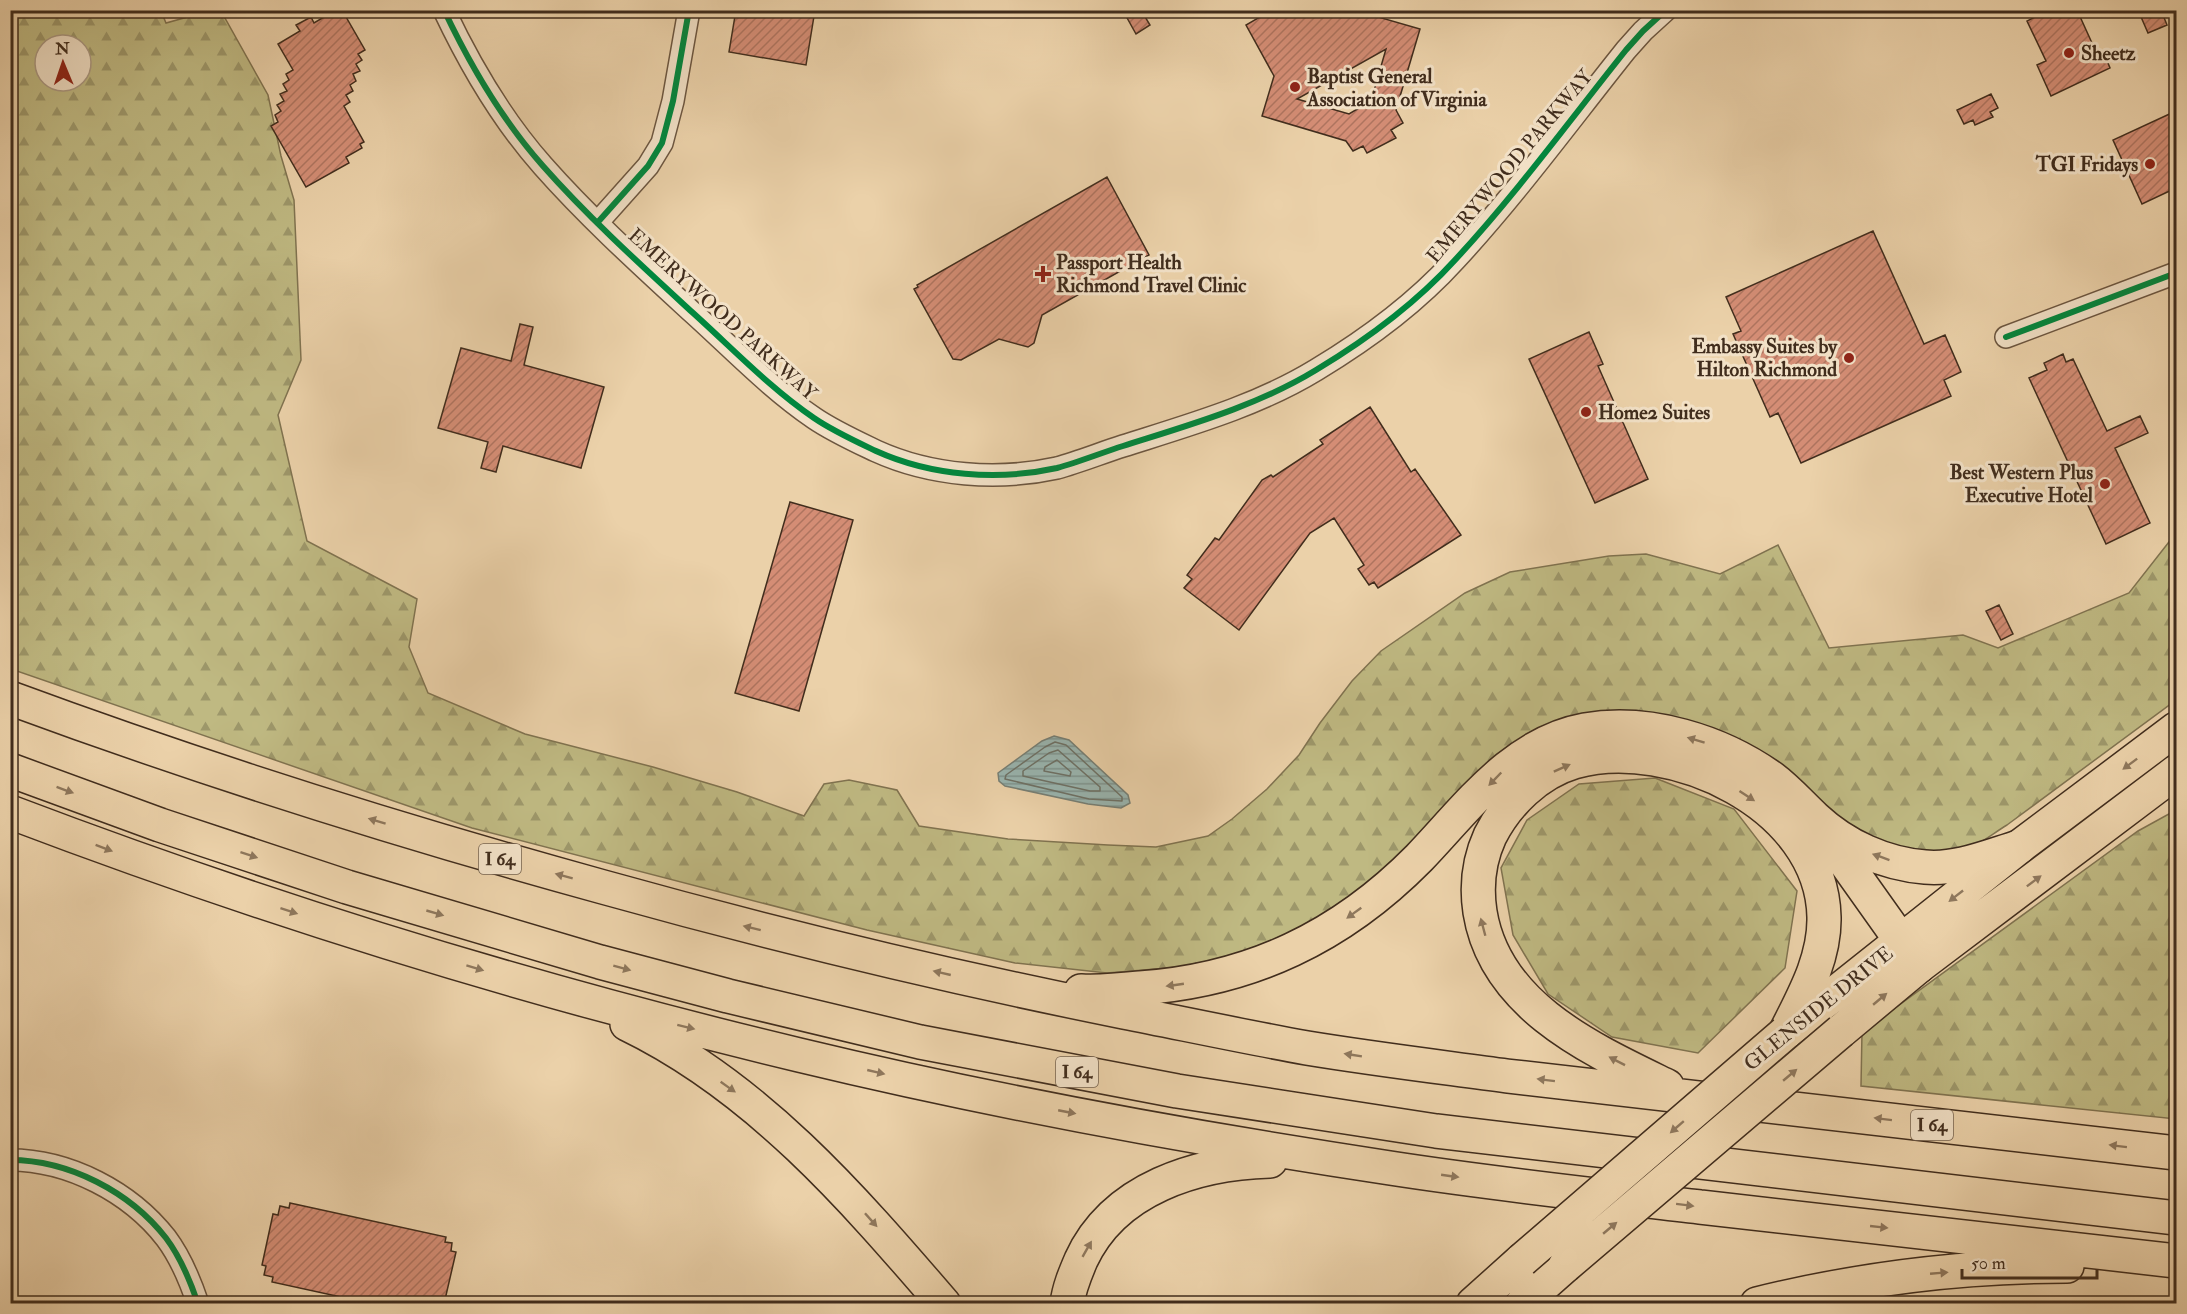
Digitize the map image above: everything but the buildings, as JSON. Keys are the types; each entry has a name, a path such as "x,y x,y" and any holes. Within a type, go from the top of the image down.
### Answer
{"main road":[{"name":"I 64","path":"10,698 253,783 487,855 711,917 999,987 1310,1048 1496,1074 2176,1153"},
{"path":"999,987 1092,992 1159,987 1218,977 1283,956 1322,935 1379,894 1416,861 1508,765 1546,742 1585,730 1612,727 1645,729 1676,734 1719,748 1749,763 1773,779 1827,829 1881,858 1928,868 1949,867 2019,847"},
{"name":"GLENSIDE DRIVE","path":"1522,1304 1841,1031 1910,953 2019,847 2176,729"},
{"path":"1688,1096 1612,1059 1580,1041 1546,1017 1506,976 1490,948 1482,927 1478,899 1481,862 1487,844 1497,822 1517,798 1549,773 1571,763 1595,757 1624,755 1654,758 1688,768 1725,783 1766,809 1790,831 1804,850 1815,871 1822,892 1825,916 1818,961 1785,1033"},
{"name":"I 64","path":"10,770 160,825 347,887 600,962 728,996 920,1042 1188,1093 1436,1131 2176,1218"},
{"name":"GLENSIDE DRIVE","path":"1473,1304 1785,1033 1910,953 2176,772"},
{"path":"10,812 123,855 304,916 569,996 801,1056 965,1092 1132,1125 1392,1168 1548,1189 2176,1261"},
{"path":"1813,817 1910,953"},
{"path":"569,996 646,1034 690,1060 743,1098 792,1138 838,1184 944,1304"},
{"path":"1067,1304 1076,1272 1099,1229 1131,1201 1172,1178 1228,1164 1274,1160 1392,1168"},
{"path":"1757,1304 1804,1292 1876,1279 1939,1272 2029,1266 2176,1269"}],"street":[{"name":"EMERYWOOD PARKWAY","path":"444,10 459,42 504,116 542,165 642,267 790,401 818,421 879,452 918,465 956,472 1017,475 1059,467 1186,426 1254,401 1318,369 1383,325 1454,262 1626,50 1666,10"},
{"path":"598,222 648,166 663,143 689,10"},
{"path":"2006,337 2176,273"},
{"path":"10,1160 39,1162 68,1169 110,1189 136,1208 165,1237 179,1259 198,1304"}],"green space":[{"path":"10,11 161,11 166,23 209,11 221,11 268,95 281,156 294,200 301,360 278,415 307,541 417,599 409,647 428,693 525,734 653,767 737,792 804,816 824,784 849,780 897,790 919,826 1008,839 1156,847 1208,836 1232,819 1267,789 1299,755 1352,681 1381,651 1465,593 1510,572 1609,556 1646,554 1720,574 1778,545 1829,648 1963,635 1998,648 2129,593 2176,533 2176,700 2007,825 1979,843 1966,848 1921,850 1863,838 1633,720 1392,864 1346,900 1299,929 1236,955 1180,967 1107,973 1015,963 867,930 472,828 11,669"},
{"path":"1655,778 1734,809 1797,891 1785,968 1698,1053 1612,1037 1548,994 1513,935 1501,868 1527,820 1579,784"},
{"path":"2176,810 2176,1119 1861,1086 1862,1032 2138,831"}],"water":[{"path":"1054,736 1069,740 1128,795 1130,803 1121,808 1088,804 1005,786 999,781 998,773 1042,741"}],"cycle path":[{"path":"444,10 488,92 528,149 578,204 616,241 767,381 821,423 876,451 919,466 942,471 988,475 1057,468 1222,414 1293,383 1353,346 1407,306 1455,260 1521,183 1626,50 1666,10"},
{"path":"598,222 648,166 662,143 673,101 689,10"},
{"path":"2006,337 2176,273"},
{"path":"10,1160 32,1161 76,1173 97,1182 135,1206 166,1238 176,1253 198,1304"}],"place":[{"name":"Sheetz","path":"2069,53"},
{"name":"Baptist General Association of Virginia","path":"1295,87"},
{"name":"TGI Fridays","path":"2150,164"},
{"name":"Passport Health Richmond Travel Clinic","path":"1043,274"},
{"name":"Embassy Suites by Hilton Richmond","path":"1849,358"},
{"name":"Home2 Suites","path":"1586,412"},
{"name":"Best Western Plus Executive Hotel","path":"2105,484"}]}
